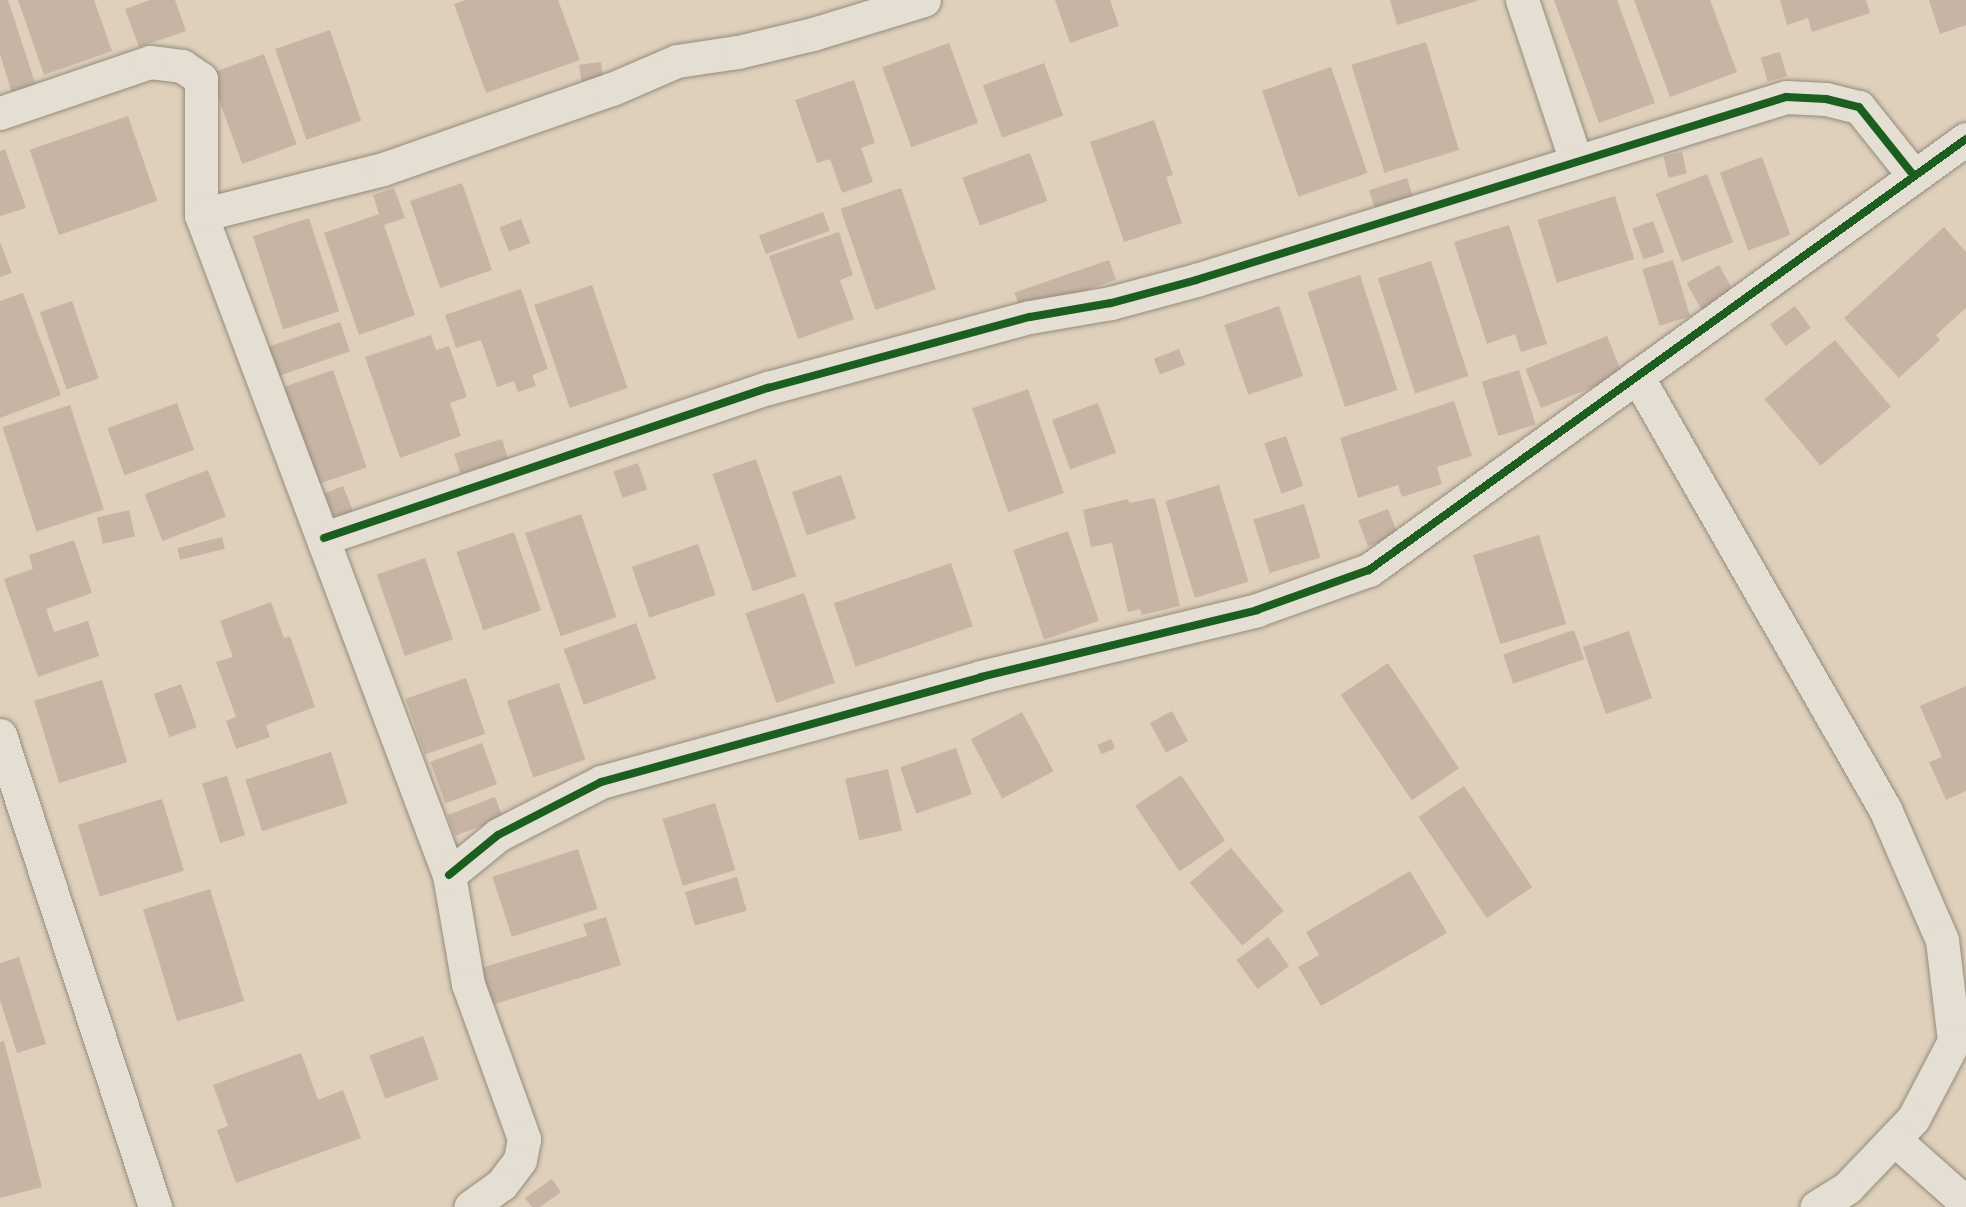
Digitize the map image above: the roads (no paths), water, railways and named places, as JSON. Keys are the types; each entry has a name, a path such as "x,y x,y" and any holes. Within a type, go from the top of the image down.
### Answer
{"street":[{"path":"201,215 383,170 612,89 677,61 738,52 813,34 924,0"},
{"path":"1522,0 1576,160"},
{"path":"0,113 150,62 182,66 201,79 201,215 449,874 468,984 524,1139 520,1160 502,1184 470,1207"},
{"path":"324,538 768,388 1030,317 1111,303 1196,280 1576,160 1786,97 1826,99 1859,107 1914,176"},
{"path":"449,874 498,835 601,782 981,677 1257,610 1369,570 1966,139"},
{"path":"1637,376 1886,809 1942,940 1954,1041 1913,1119 1847,1188 1816,1207"},
{"path":"0,735 155,1207"},
{"path":"1894,1139 1966,1203"}]}
